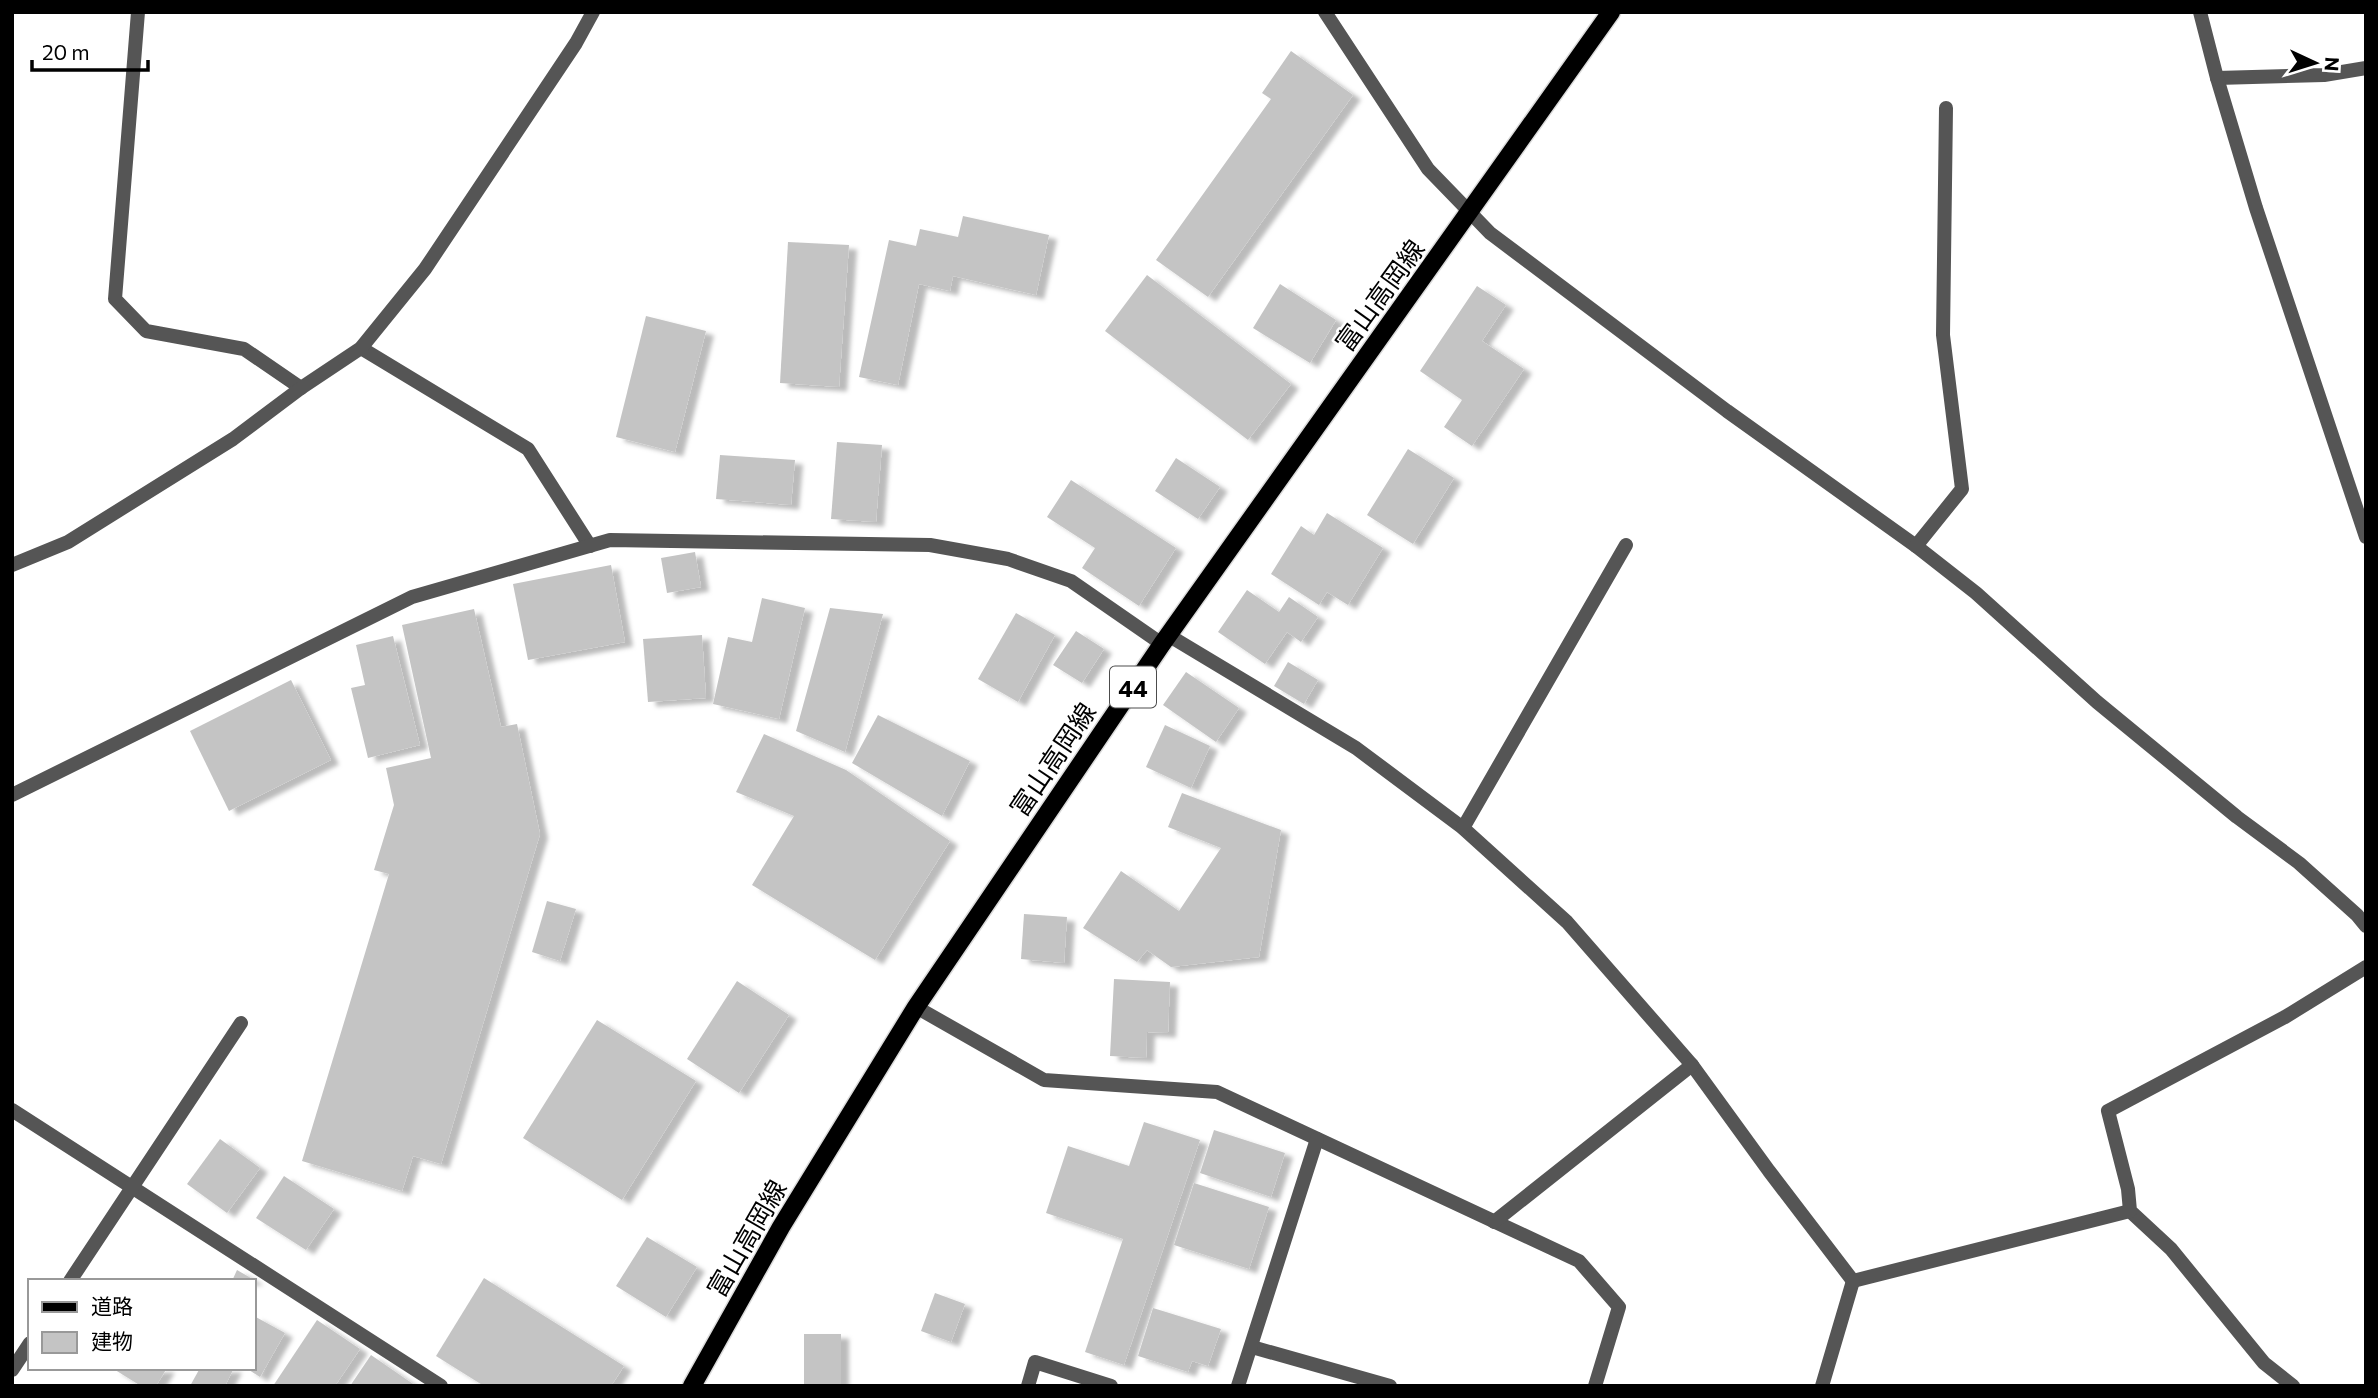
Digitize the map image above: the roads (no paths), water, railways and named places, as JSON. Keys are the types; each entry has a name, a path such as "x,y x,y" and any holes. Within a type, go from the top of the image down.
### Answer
{"main road":[{"name":"富山高岡線","path":"692,1386 781,1227 916,1007 1165,640 1611,12"}],"street":[{"path":"138,12 115,299 146,331 244,348 301,388"},
{"path":"12,565 68,542 233,439 360,348 425,269 576,43 593,12"},
{"path":"1325,12 1428,169 1501,242 1727,411 1916,546 1976,593 2097,702 2237,817 2298,863 2366,926"},
{"path":"2200,12 2256,208 2366,537"},
{"path":"2217,78 2324,75 2366,68"},
{"path":"1916,546 1962,489 1942,335 1946,108"},
{"path":"360,348 528,449 590,546"},
{"path":"12,795 412,597 610,540 930,545 1008,559 1071,581 1165,640 1356,748 1463,828 1567,922 1692,1065 1853,1281"},
{"path":"1463,828 1626,545"},
{"path":"2293,1386 2263,1363 2171,1249 2130,1211 2128,1189 2108,1111 2285,1017 2366,967"},
{"path":"916,1007 1044,1080 1217,1092 1579,1261 1619,1307 1595,1386"},
{"path":"71,1279 241,1023"},
{"path":"1494,1222 1692,1065"},
{"path":"12,1110 441,1386"},
{"path":"1238,1386 1317,1139"},
{"path":"1853,1281 2130,1211"},
{"path":"1822,1386 1853,1281"},
{"path":"12,1369 28,1346"},
{"path":"1252,1348 1390,1386"},
{"path":"1028,1386 1035,1363 1111,1386"}]}
